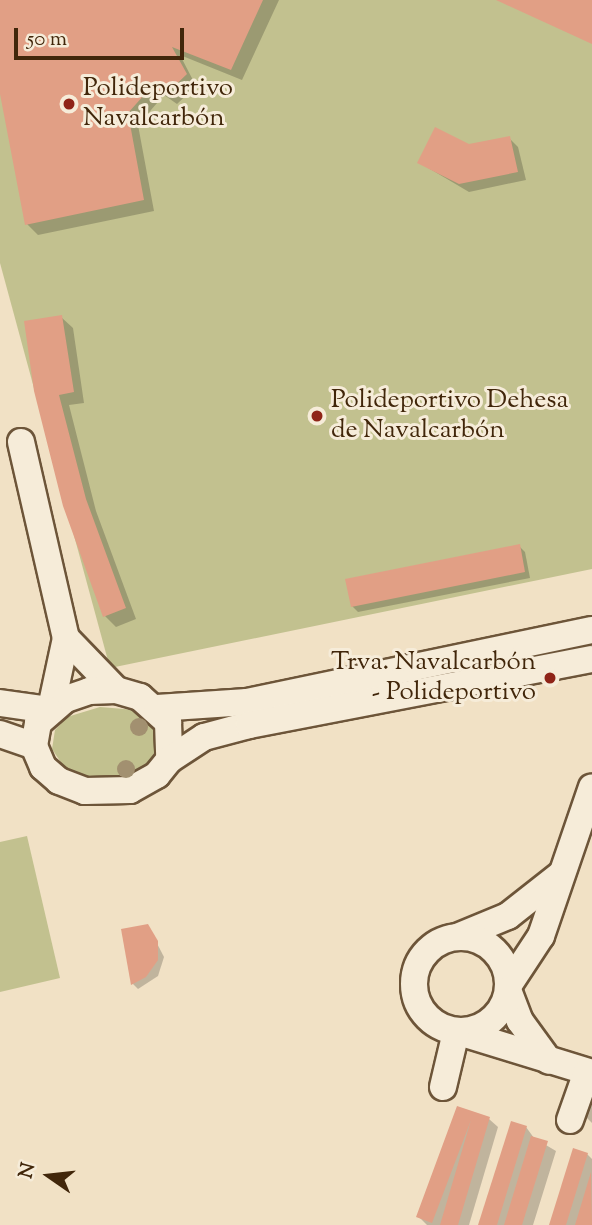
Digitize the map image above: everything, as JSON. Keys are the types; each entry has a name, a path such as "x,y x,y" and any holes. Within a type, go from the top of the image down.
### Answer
{"street":[{"path":"21,442 66,638 50,709"},
{"path":"66,638 116,690 157,708 247,702 592,630"},
{"path":"116,690 89,691 50,709 38,723 34,746 43,767 60,781 85,791 130,790 157,775 169,760 204,737 249,725 592,659"},
{"path":"0,703 50,709"},
{"path":"157,708 168,722 169,760"},
{"path":"0,734 34,746"},
{"path":"458,1032 483,1025 501,1011 508,988 541,936 592,787"},
{"path":"560,875 508,916 438,943 421,958 414,979 418,1005 435,1024 590,1073 570,1120"},
{"path":"457,937 477,939 494,950 506,968 508,988 520,1021 549,1061"},
{"path":"443,1087 458,1032"}],"shaded area":[{"name":"Polideportivo Dehesa de Navalcarbón","path":"0,0 592,0 592,569 110,668 0,263"},
{"path":"100,707 136,710 150,718 157,731 158,746 150,761 125,777 88,777 66,770 52,749 55,730 67,717"},
{"path":"27,836 60,978 0,992 0,842"}],"building":[{"name":"Polideportivo Navalcarbón","path":"0,0 263,0 231,70 172,47 187,74 165,95 153,85 128,113 144,200 25,225 0,94"},
{"path":"496,0 592,0 592,44"},
{"path":"435,127 469,144 510,136 518,172 459,184 417,163"},
{"path":"62,315 74,392 59,395 86,499 126,608 103,617 63,506 34,391 24,321"},
{"path":"520,544 525,572 351,607 345,579"},
{"path":"148,924 158,941 158,960 146,977 131,985 121,929"},
{"path":"457,1106 490,1117 458,1225 440,1225 471,1120 432,1223 416,1217"},
{"path":"511,1121 527,1126 497,1225 478,1225"},
{"path":"531,1136 548,1141 522,1225 504,1225"},
{"path":"573,1148 588,1153 566,1225 549,1225"},
{"path":"591,1172 592,1225 575,1225"}],"place":[{"name":"Polideportivo Navalcarbón","path":"69,104"},
{"name":"Polideportivo Dehesa de Navalcarbón","path":"317,416"},
{"name":"Trva. Navalcarbón - Polideportivo","path":"550,678"}]}
